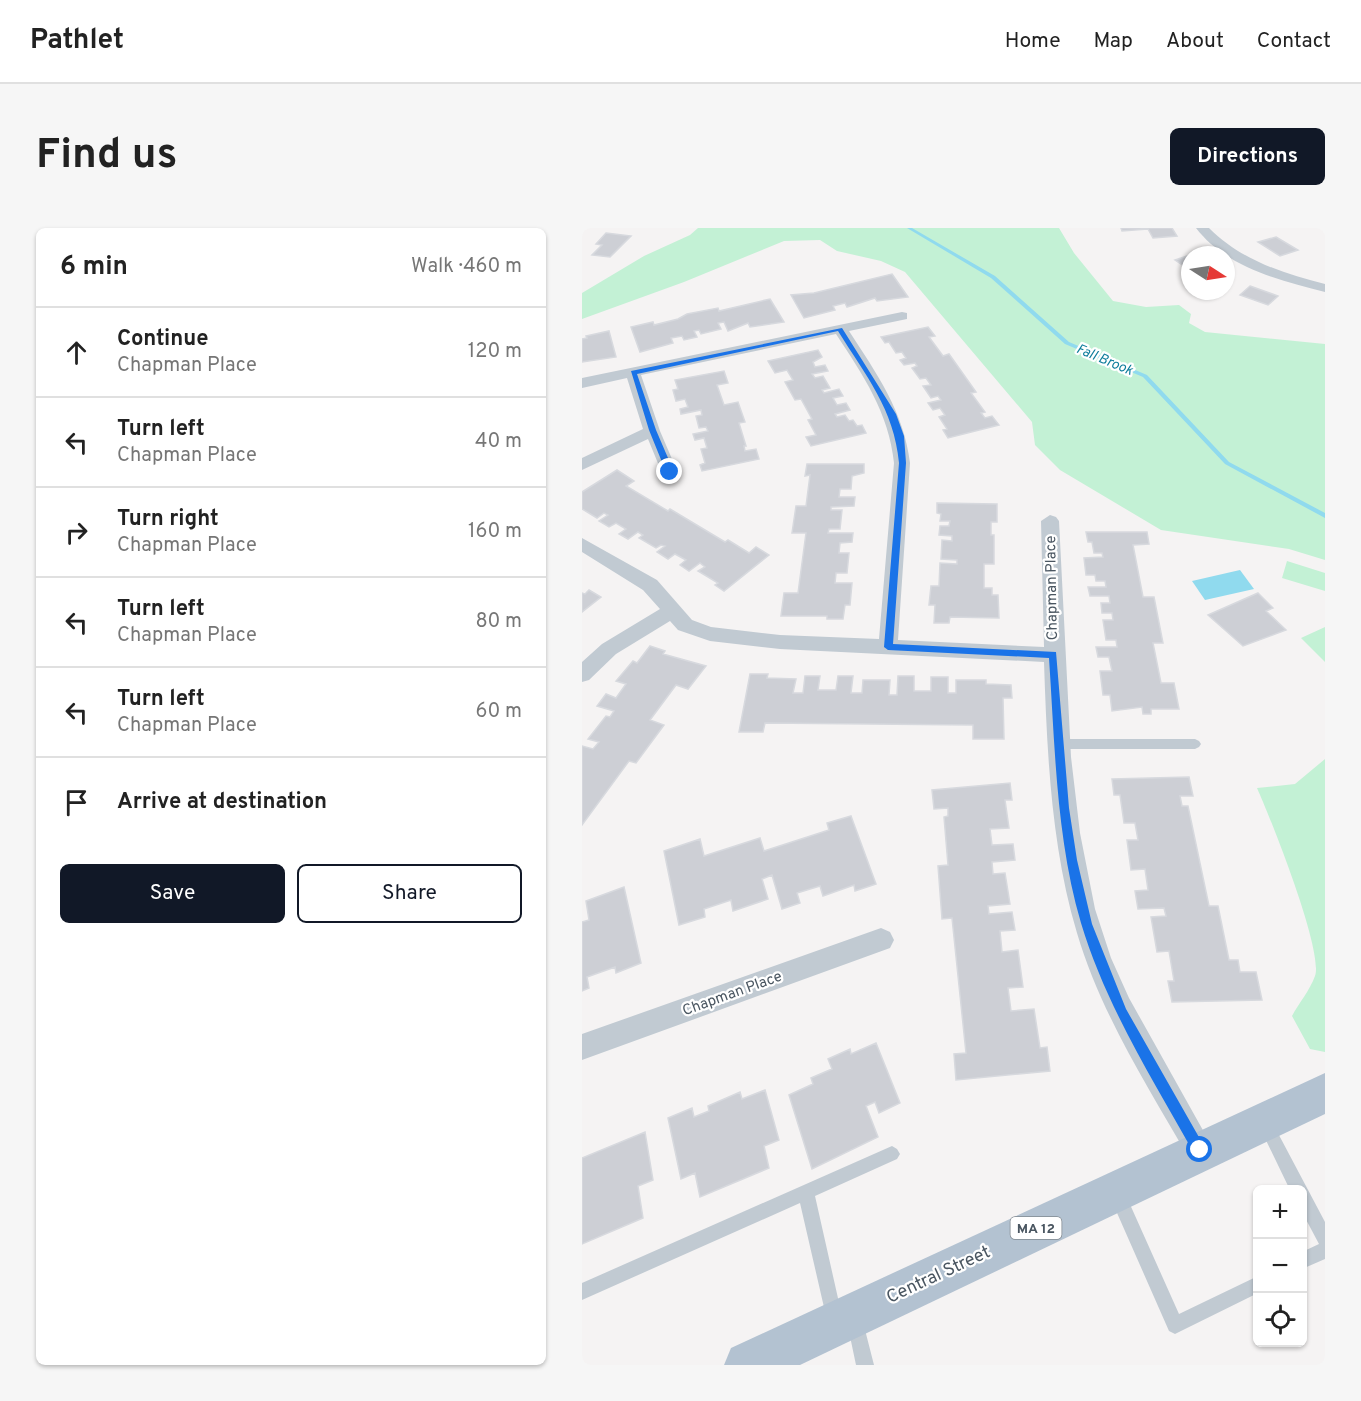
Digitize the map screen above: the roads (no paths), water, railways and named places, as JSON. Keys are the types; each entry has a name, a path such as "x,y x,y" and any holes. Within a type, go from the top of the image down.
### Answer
{"main road":[{"name":"Central Street","path":"748,1365 1115,1190 1325,1093"}],"street":[{"path":"1202,228 1228,252 1256,267 1289,279 1325,288"},
{"path":"582,382 902,316"},
{"path":"840,329 892,414 900,436 903,463 888,647"},
{"path":"633,373 652,430 670,472"},
{"path":"582,465 652,430"},
{"name":"Chapman Place","path":"1050,521 1053,655 1059,744 1072,860 1094,946 1122,1012 1200,1150"},
{"name":"Chapman Place","path":"582,544 650,585 678,620 696,630 727,637 1053,655"},
{"path":"582,674 609,649 671,611"},
{"name":"Chapman Place","path":"582,1047 881,940"}],"lane":[{"path":"1059,744 1195,744"},
{"path":"1264,1121 1296,1185"},
{"path":"582,1292 892,1154"},
{"path":"1115,1190 1175,1325 1253,1286"},
{"path":"806,1193 844,1319 865,1365"},
{"path":"1307,1205 1325,1239"},
{"path":"1307,1259 1325,1250"}],"water":[{"path":"1240,570 1254,589 1205,600 1192,581"}],"waterway":[{"name":"Fall Brook","path":"909,228 993,277 1067,343 1145,376 1227,463 1325,516"}]}
